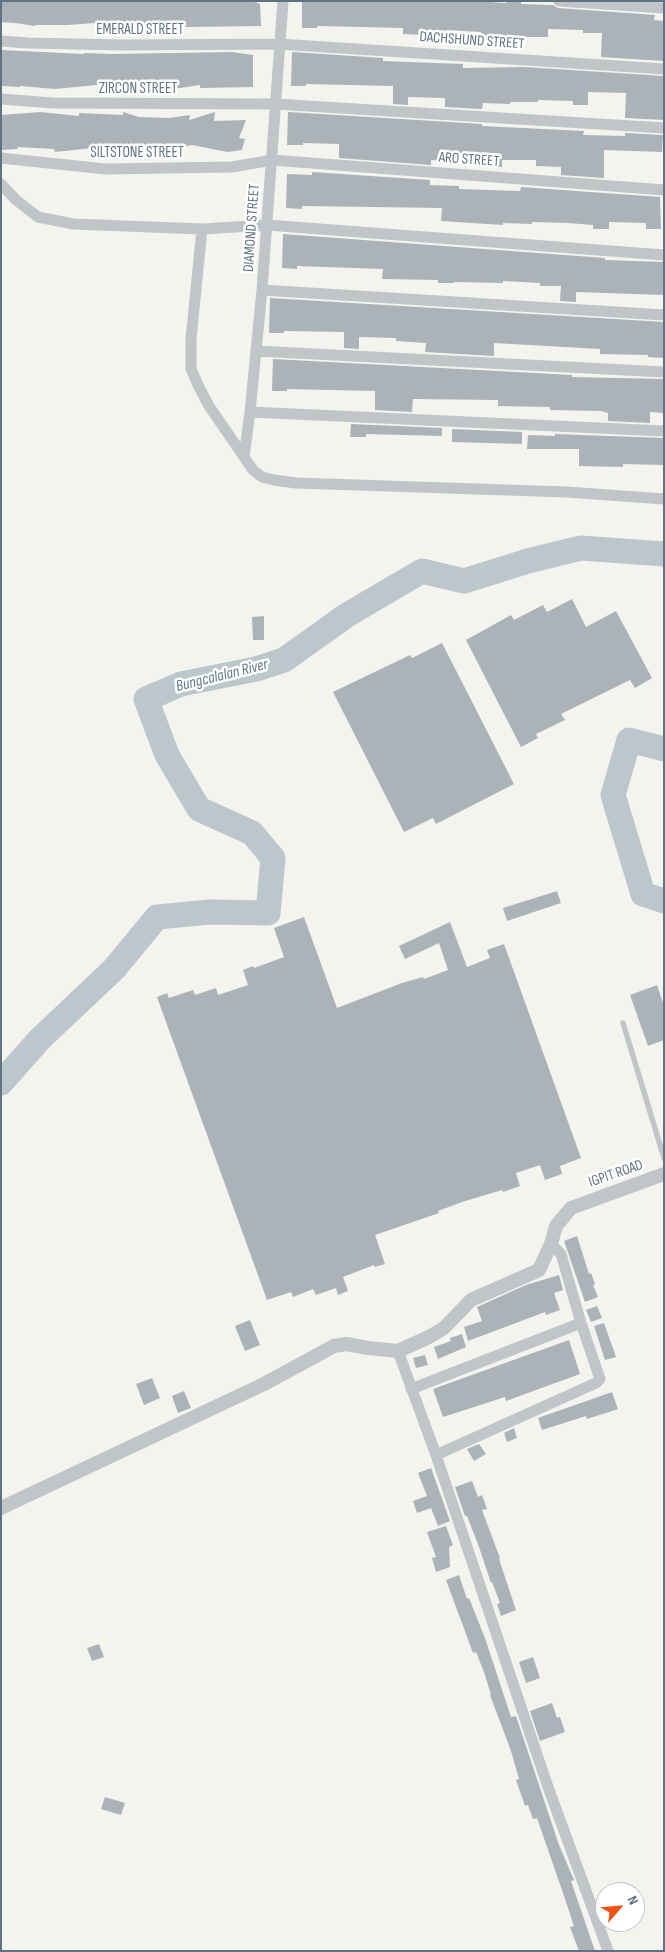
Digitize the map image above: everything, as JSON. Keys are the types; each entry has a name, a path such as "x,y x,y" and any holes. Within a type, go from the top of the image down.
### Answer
{"street":[{"name":"DIAMOND STREET","path":"244,456 262,290 283,1"},
{"path":"559,1 664,8"},
{"name":"EMERALD STREET","path":"1,41 123,45 279,44"},
{"name":"DACHSHUND STREET","path":"279,44 664,69"},
{"name":"ZIRCON STREET","path":"1,99 53,103 275,104 664,128"},
{"name":"SILTSTONE STREET","path":"1,158 105,169 232,167 272,160"},
{"name":"ARO STREET","path":"272,160 664,190"},
{"path":"1,184 16,200 38,217 73,224 202,229 267,226 664,255"},
{"path":"202,229 191,338 191,369 198,387 209,406 253,470 262,477 281,481 567,492 664,500"},
{"path":"262,290 664,315"},
{"path":"256,351 664,372"},
{"path":"250,412 664,432"},
{"name":"IGPIT ROAD","path":"552,1244 556,1226 571,1208 664,1174"},
{"path":"1,1508 264,1384 334,1346 346,1344 398,1351 444,1328 471,1300 539,1270 552,1244 561,1254 600,1379 596,1384 436,1456"},
{"path":"411,1389 581,1323"},
{"path":"398,1351 436,1456 548,1787 608,1951"}],"lane":[{"path":"623,1023 664,1158"}],"building":[{"path":"1,1 253,1 260,4 261,26 188,27 152,23 152,28 95,23 35,26 1,22"},
{"path":"302,1 473,1 506,3 506,1 521,1 521,4 553,5 558,8 655,15 654,20 664,21 664,61 601,57 602,33 583,33 583,30 548,29 548,37 497,37 496,39 481,39 481,32 446,30 446,36 403,34 403,28 317,26 317,28 302,28"},
{"path":"1,50 84,54 232,52 253,55 253,87 200,88 200,85 173,89 172,87 143,87 143,84 116,87 117,83 55,89 1,86"},
{"path":"292,52 383,58 383,61 463,64 463,68 524,67 664,76 664,120 625,118 626,93 588,92 588,105 573,105 573,101 538,100 538,102 510,102 510,104 483,103 482,109 445,107 445,98 408,97 408,105 393,104 393,86 306,84 306,86 291,86"},
{"path":"40,112 79,116 79,113 123,115 123,112 139,117 169,118 190,115 189,120 215,112 214,121 246,120 239,138 245,139 242,150 227,152 192,145 168,150 168,146 121,150 121,145 55,152 54,149 17,147 18,149 1,150 1,115"},
{"path":"288,112 482,124 482,126 584,131 583,135 625,136 625,133 663,135 662,152 604,150 604,178 561,175 561,167 536,166 536,160 502,160 502,167 487,167 487,160 431,160 431,165 339,158 339,144 303,143 303,145 287,145"},
{"path":"312,172 430,180 430,185 459,186 459,189 520,191 521,187 660,197 661,229 646,229 646,223 609,222 609,229 593,229 593,225 568,223 532,222 532,224 503,223 503,225 441,221 442,208 302,206 302,209 286,208 287,174 312,175"},
{"path":"283,234 605,258 605,260 664,262 664,295 576,292 576,302 560,301 561,286 540,286 540,283 503,281 503,283 438,283 438,280 382,279 383,269 297,266 297,269 282,268"},
{"path":"270,298 664,322 663,358 648,357 648,355 600,354 600,349 494,343 494,356 425,352 426,343 396,341 396,338 359,337 359,349 344,348 344,332 284,331 284,333 269,333"},
{"path":"273,359 572,375 572,377 664,379 664,413 650,412 650,423 608,421 608,413 601,411 550,410 550,407 498,406 498,400 413,399 412,412 375,410 375,391 287,389 287,391 272,391"},
{"path":"351,424 442,428 442,436 366,434 366,437 350,437"},
{"path":"452,429 522,432 522,444 452,442"},
{"path":"555,434 664,438 664,465 623,464 623,467 579,466 579,449 527,449 528,435 555,436"},
{"path":"572,599 586,627 616,611 652,678 635,688 630,680 561,714 565,720 536,734 538,738 521,747 466,640 511,615 514,620 543,605 547,612"},
{"path":"264,616 264,640 253,640 252,617"},
{"path":"442,643 514,784 436,824 433,818 404,832 333,692 410,655 412,658"},
{"path":"557,891 561,903 507,921 503,908"},
{"path":"304,917 337,1008 402,983 423,977 424,979 448,970 439,943 405,959 399,946 450,922 467,967 490,958 487,950 504,944 581,1158 560,1166 562,1174 545,1180 540,1165 516,1173 520,1186 462,1202 438,1211 439,1213 375,1235 385,1264 375,1267 374,1265 343,1277 348,1291 338,1295 336,1288 316,1295 313,1289 293,1297 291,1292 267,1300 157,997 167,993 169,998 193,990 195,995 216,988 218,995 248,985 243,970 284,957 274,928"},
{"path":"657,985 664,1006 664,1040 648,1046 630,995"},
{"path":"577,1236 598,1297 585,1302 564,1241"},
{"path":"559,1275 563,1290 554,1293 560,1310 546,1315 545,1312 468,1341 464,1327 482,1321 477,1307 526,1285"},
{"path":"597,1306 602,1318 591,1322 586,1310"},
{"path":"250,1320 260,1345 245,1351 235,1326"},
{"path":"604,1323 616,1357 605,1360 594,1326"},
{"path":"462,1334 466,1347 438,1359 434,1347 451,1341 450,1338"},
{"path":"569,1340 580,1374 506,1401 505,1397 443,1417 433,1389"},
{"path":"425,1355 428,1365 416,1368 413,1358"},
{"path":"152,1378 160,1398 144,1405 136,1384"},
{"path":"184,1391 191,1408 178,1413 172,1396"},
{"path":"612,1392 618,1409 587,1419 586,1416 542,1430 538,1418"},
{"path":"514,1428 517,1438 507,1442 504,1433"},
{"path":"479,1444 486,1454 474,1461 467,1449"},
{"path":"431,1468 450,1521 438,1526 431,1508 417,1513 413,1501 427,1496 418,1473"},
{"path":"472,1481 478,1497 482,1495 487,1509 482,1510 500,1558 516,1610 501,1616 497,1604 500,1603 455,1487"},
{"path":"446,1526 453,1545 449,1547 450,1567 436,1572 432,1558 436,1557 427,1532"},
{"path":"459,1575 467,1599 469,1598 485,1638 511,1717 516,1716 559,1845 574,1880 571,1881 595,1951 579,1951 570,1927 574,1926 537,1818 533,1819 528,1805 525,1806 516,1780 519,1779 511,1751 490,1695 484,1672 476,1652 473,1653 446,1580"},
{"path":"99,1644 104,1657 92,1661 87,1648"},
{"path":"533,1657 540,1678 526,1683 519,1662"},
{"path":"552,1703 557,1718 560,1717 565,1732 540,1741 530,1711"},
{"path":"105,1797 125,1803 121,1815 101,1809"}],"waterway":[{"name":"Bungcalalan River","path":"1,1083 39,1040 114,969 157,917 210,912 268,913 273,858 252,833 199,809 167,755 146,699 181,684 256,669 284,660 347,615 422,571 464,581 528,561 581,548 664,554"},
{"name":"Bungcalalan River","path":"664,749 629,740 613,795 643,894 664,901"}]}
